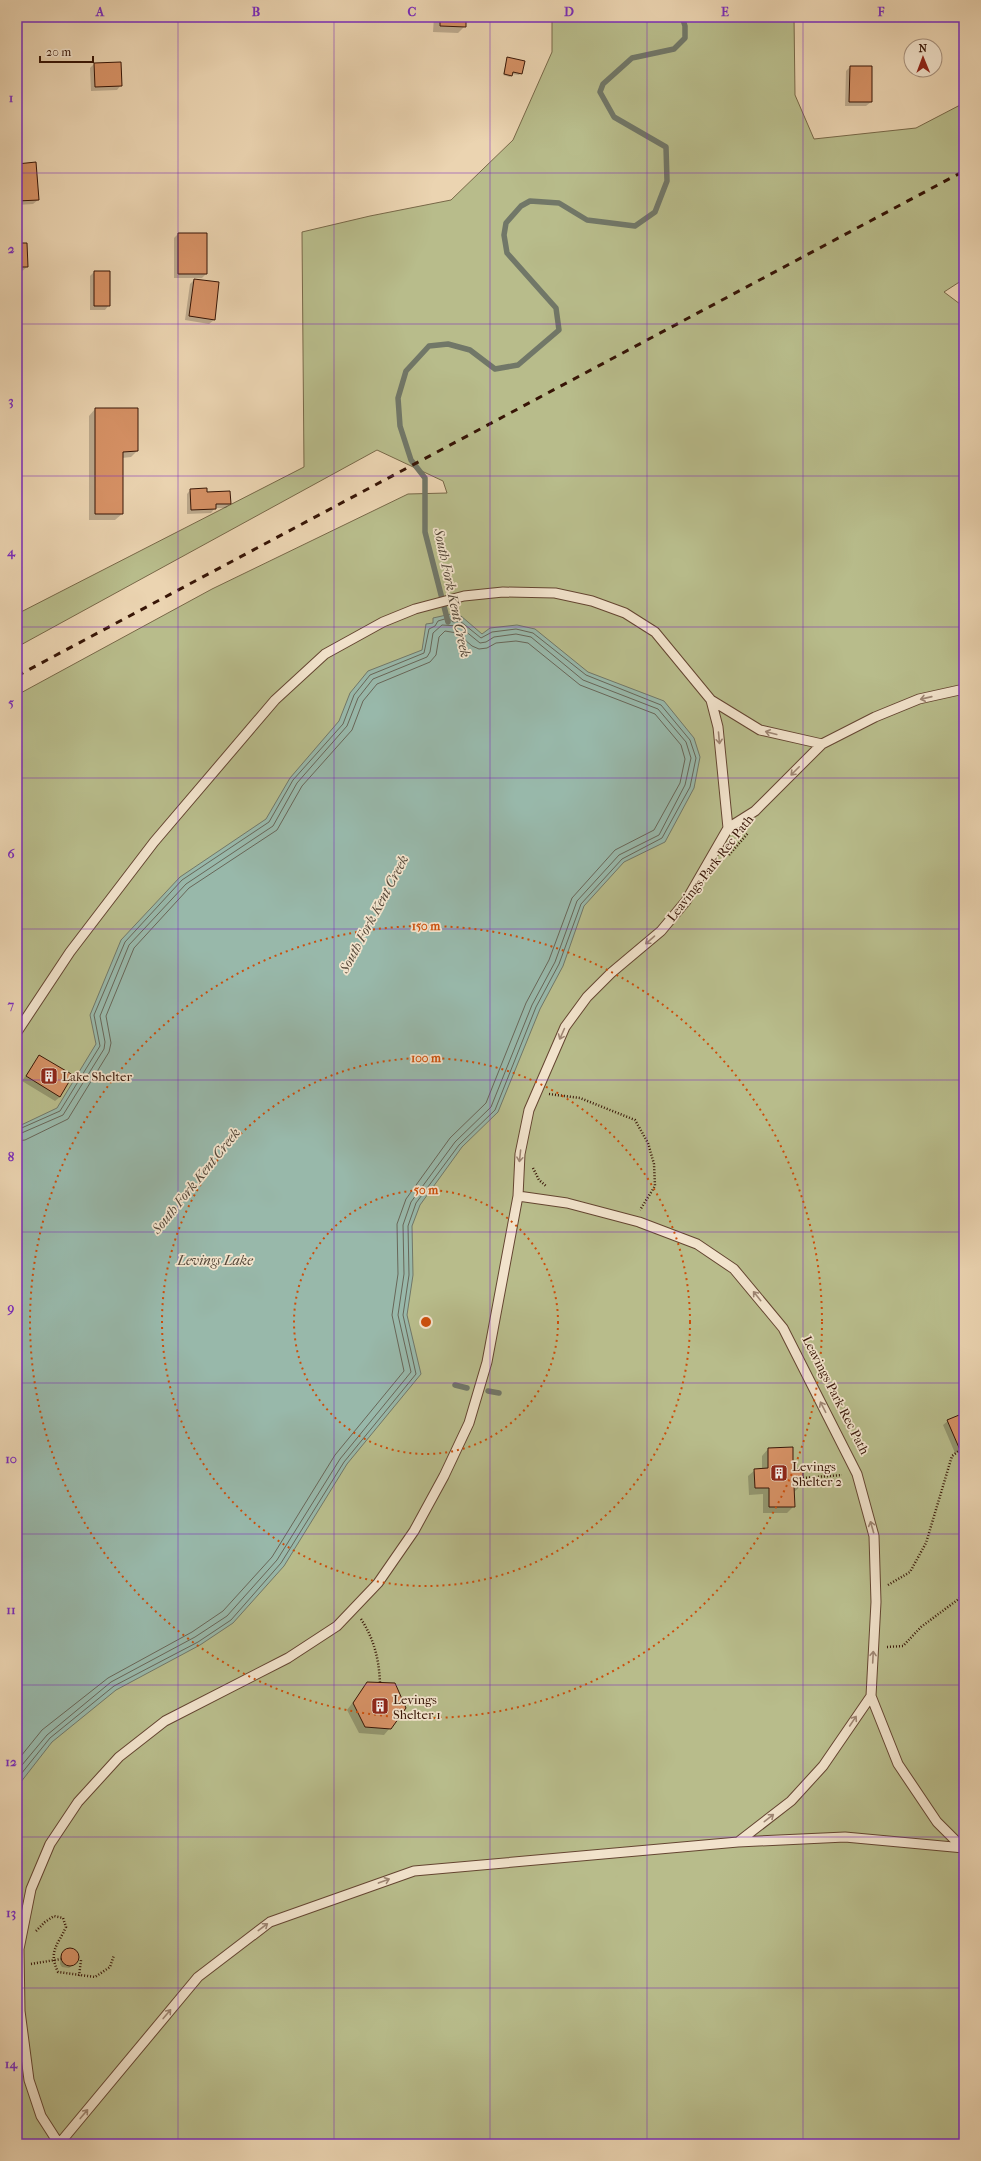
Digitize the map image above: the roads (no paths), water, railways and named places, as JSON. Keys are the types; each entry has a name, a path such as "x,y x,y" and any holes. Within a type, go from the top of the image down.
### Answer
{"lane":[{"path":"17,1032 70,952 154,842 275,700 325,654 383,622 415,609 464,596 503,592 555,593 592,601 625,614 655,632 711,700 760,730 822,744"},
{"path":"963,1848 845,1837 738,1842 414,1871 270,1922 198,1977 59,2144 41,2116 29,2080 20,2011 19,1949 22,1930 31,1889 50,1844 78,1802 119,1757 165,1721 288,1658 337,1626 378,1583 414,1531 444,1476 469,1423 487,1362 518,1196 520,1154 529,1110 565,1027 587,998 611,973 660,931 686,901 728,828 755,811 822,744 875,717 919,699 964,689"},
{"path":"711,700 718,726 728,828"},
{"path":"518,1196 567,1203 639,1222 696,1244 734,1269 783,1328 857,1474 874,1536 876,1602 871,1696 898,1764 937,1822 963,1848"},
{"path":"738,1842 791,1801 823,1766 871,1696"}],"water":[{"name":"Levings Lake","path":"451,614 454,618 461,616 482,634 490,628 517,625 535,629 588,672 664,701 694,738 700,757 694,788 665,842 624,862 584,906 563,966 540,1009 498,1112 462,1147 420,1205 412,1226 413,1275 407,1315 421,1374 347,1464 284,1566 233,1623 200,1645 116,1690 52,1742 17,1787 17,1127 57,1108 96,1044 90,1015 121,940 180,877 266,819 290,778 339,721 350,693 368,671 422,650 426,624 433,623 433,618"}],"waterway":[{"name":"South Fork Kent Creek","path":"448,622 425,532 425,478 411,460 400,426 398,398 406,371 429,346 448,344 470,350 495,369 518,365 559,330 556,308 507,253 504,235 506,223 521,206 530,201 559,203 587,220 635,226 655,212 667,181 666,147 614,117 600,92 603,84 632,58 674,49 685,38 685,26 682,17"},
{"path":"455,1385 467,1388"},
{"path":"488,1391 499,1393"}],"railway":[{"path":"17,676 964,171"}],"place":[{"name":"Lake Shelter","path":"49,1076"},
{"name":"Levings Shelter 2","path":"779,1473"},
{"name":"Levings Shelter 1","path":"380,1706"}]}
